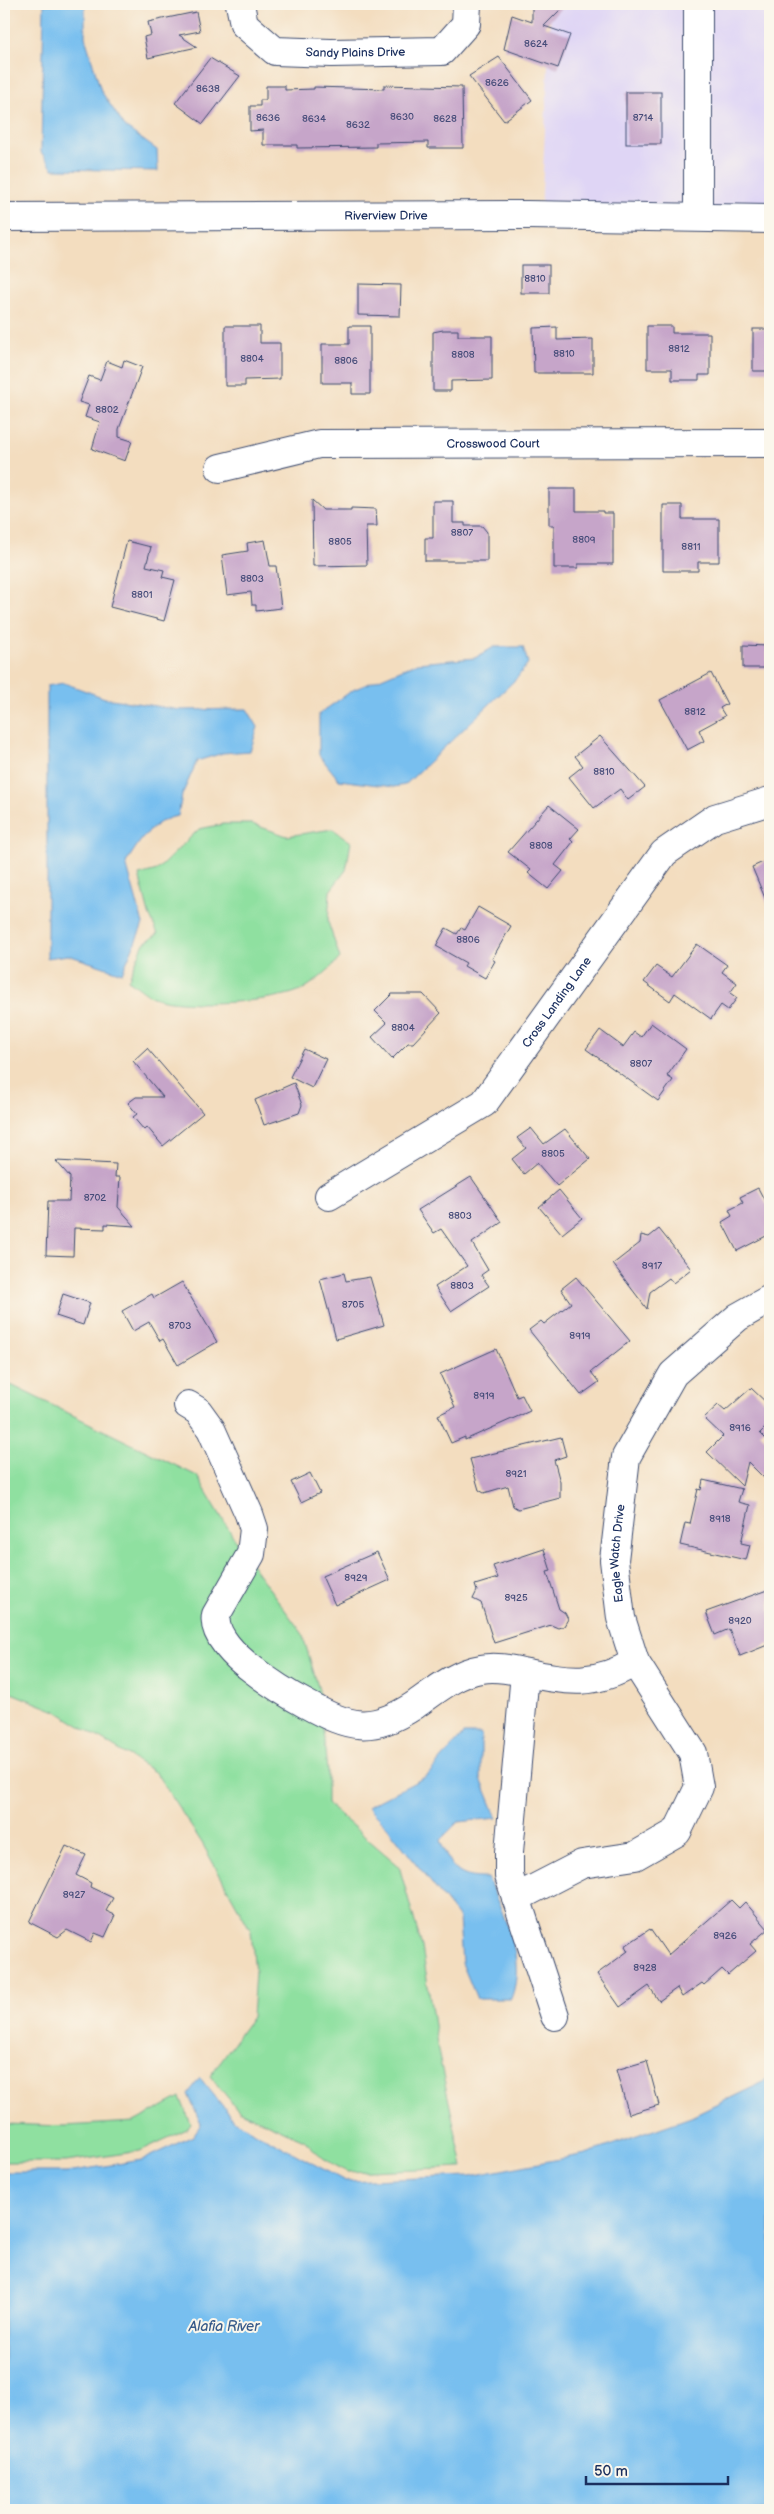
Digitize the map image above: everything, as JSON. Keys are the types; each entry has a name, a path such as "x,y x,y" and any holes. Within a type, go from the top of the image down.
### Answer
{"street":[{"name":"Sandy Plains Drive","path":"240,4 244,24 275,50 331,53 442,50 466,24 468,4"},
{"path":"698,4 698,217"},
{"name":"Riverview Drive","path":"4,217 528,214 770,219"},
{"name":"Crosswood Court","path":"220,468 318,444 770,443"},
{"name":"Cross Landing Lane","path":"330,1196 484,1103 664,853 714,818 770,801"},
{"name":"Eagle Watch Drive","path":"516,1898 582,1864 635,1856 677,1832 698,1787 693,1753 635,1662 621,1618 614,1560 626,1458 673,1374 738,1317 770,1300"},
{"path":"188,1405 198,1411 211,1429 254,1529 251,1554 220,1608 214,1624 222,1639 248,1666 277,1688 338,1722 352,1725 368,1725 396,1717 453,1679 466,1673 495,1668 557,1679 584,1681 605,1677 635,1662"},
{"path":"525,1673 510,1852 510,1876 555,2016"}],"shaded area":[{"path":"551,4 770,4 770,208 541,213"}],"green space":[{"path":"224,824 252,824 287,836 333,829 351,842 346,870 330,891 328,922 340,958 324,974 305,988 274,997 207,1003 153,997 128,980 144,943 158,934 149,914 139,875 157,870 199,829"},
{"path":"11,1385 197,1476 243,1553 302,1633 319,1690 327,1771 327,1804 399,1866 422,1947 438,2051 463,2167 347,2172 323,2158 304,2140 239,2111 210,2076 252,2017 255,1972 251,1931 202,1843 156,1773 56,1711 4,1690 4,1393"},
{"path":"180,2097 191,2124 187,2129 140,2151 66,2162 4,2162 4,2124 64,2126 134,2122"}],"water":[{"path":"44,4 85,4 85,37 101,91 125,127 157,150 158,171 53,169 41,152"},
{"path":"494,647 523,647 528,663 517,678 405,785 394,787 339,780 319,755 319,714 353,690 417,663 475,658"},
{"path":"64,683 105,698 180,710 247,709 258,727 250,751 223,753 197,761 182,795 178,816 161,822 147,833 126,863 143,924 122,973 68,955 47,958 47,686"},
{"path":"463,1734 481,1734 481,1779 497,1818 458,1822 440,1840 447,1858 456,1870 462,1874 477,1878 488,1878 506,1922 515,1953 515,1983 511,1999 477,1999 462,1963 459,1918 388,1828 367,1807 427,1776"},
{"name":"Alafia River","path":"200,2078 235,2121 345,2181 470,2176 586,2154 691,2117 770,2079 770,2510 4,2510 4,2172 67,2172 142,2160 193,2136 201,2124 188,2094"}],"building":[{"path":"532,4 566,4 544,26 570,35 558,68 504,49 512,15 532,22"},
{"path":"196,12 200,31 179,35 197,47 148,58 144,37 151,35 148,22"},
{"path":"499,57 532,100 504,121 469,76"},
{"path":"210,58 240,76 203,124 175,103"},
{"path":"384,85 462,87 463,148 428,148 428,142 376,143 376,147 297,148 297,145 263,145 263,130 250,131 250,106 260,106 260,100 266,100 266,86 285,86 285,90 314,89 314,87 384,89"},
{"path":"626,92 661,92 661,144 626,144"},
{"path":"521,265 549,265 549,293 521,293"},
{"path":"358,284 401,285 400,316 358,315"},
{"path":"225,326 260,326 260,343 280,343 280,379 245,380 245,386 225,386"},
{"path":"349,326 370,326 370,394 352,394 352,383 322,383 322,344 349,344"},
{"path":"647,326 672,326 672,333 710,333 710,375 699,375 699,380 672,380 672,369 647,369"},
{"path":"557,327 557,340 593,339 593,373 534,373 533,328"},
{"path":"753,329 770,329 770,371 753,371"},
{"path":"458,330 458,336 492,336 492,380 451,381 451,391 433,391 433,332"},
{"path":"124,360 142,367 119,429 119,437 132,441 125,461 92,449 100,422 85,417 89,405 79,402 89,376 100,380 107,361 122,367"},
{"path":"549,489 576,489 576,511 613,513 613,564 578,564 578,568 554,568 554,525 549,525"},
{"path":"312,500 323,510 376,509 377,526 366,526 367,565 313,566"},
{"path":"433,501 453,501 453,523 465,523 465,526 482,526 487,532 487,561 425,561 425,538 433,538"},
{"path":"663,505 682,505 682,519 719,519 719,562 698,562 698,571 663,571"},
{"path":"265,540 270,566 276,566 281,608 256,611 256,605 252,605 251,592 227,595 222,555 248,551 247,543"},
{"path":"127,541 151,547 146,566 164,570 162,577 175,580 164,621 110,607"},
{"path":"743,645 767,646 767,668 743,668"},
{"path":"711,673 727,704 720,708 725,716 699,730 704,741 687,750 660,700"},
{"path":"600,736 645,787 628,800 620,789 594,808 569,777 583,766 575,756"},
{"path":"549,805 579,829 570,839 573,842 555,865 563,871 548,889 528,873 531,870 508,852"},
{"path":"770,859 770,910 752,867"},
{"path":"478,907 511,926 492,959 495,961 485,978 464,966 466,963 436,946 446,928 457,934 461,928 465,930"},
{"path":"697,944 727,965 722,972 737,983 730,993 737,998 728,1010 721,1005 711,1019 675,993 670,1001 644,982 656,966 672,977"},
{"path":"392,994 423,994 441,1013 413,1043 408,1043 392,1059 372,1037 387,1023 375,1011"},
{"path":"651,1023 686,1049 667,1076 673,1080 658,1101 586,1049 600,1030 623,1047 634,1032 641,1037"},
{"path":"147,1048 203,1113 163,1146 147,1127 144,1130 133,1117 137,1114 128,1103 136,1097 163,1097 133,1061"},
{"path":"304,1049 326,1059 312,1088 290,1077"},
{"path":"294,1083 302,1105 299,1113 264,1125 255,1100"},
{"path":"531,1128 544,1144 565,1129 590,1159 557,1186 537,1163 524,1174 512,1159 526,1148 517,1138"},
{"path":"56,1161 116,1164 115,1177 120,1177 118,1207 135,1226 105,1224 105,1229 74,1228 73,1256 46,1255 48,1201 69,1201 70,1177"},
{"path":"471,1177 502,1222 472,1243 488,1270 481,1275 489,1286 451,1311 435,1287 467,1266 441,1229 434,1233 418,1210"},
{"path":"758,1188 770,1211 770,1234 737,1251 722,1222 732,1216 729,1210 743,1203 740,1197"},
{"path":"559,1190 582,1218 562,1234 539,1207"},
{"path":"659,1229 691,1269 673,1283 669,1278 650,1292 647,1309 613,1264 640,1243 641,1235 649,1237"},
{"path":"344,1273 346,1281 370,1277 384,1325 336,1339 320,1279"},
{"path":"576,1277 630,1341 591,1372 599,1382 581,1395 529,1330 541,1321 544,1324 571,1303 561,1289"},
{"path":"182,1282 217,1342 178,1365 163,1339 160,1341 149,1322 133,1331 122,1311 152,1294 154,1298"},
{"path":"63,1294 90,1303 83,1325 56,1316"},
{"path":"496,1349 517,1397 522,1395 530,1411 465,1440 465,1437 451,1443 438,1415 455,1407 440,1374"},
{"path":"751,1388 770,1406 770,1423 760,1433 770,1443 769,1483 748,1462 742,1486 707,1452 723,1436 704,1418 718,1405 725,1411"},
{"path":"561,1437 566,1456 554,1460 560,1482 560,1498 518,1509 513,1506 508,1486 484,1493 479,1490 470,1459"},
{"path":"310,1473 320,1493 301,1502 291,1482"},
{"path":"703,1480 742,1489 738,1502 750,1505 741,1543 750,1545 746,1560 680,1545 685,1523 690,1524 698,1489 701,1490"},
{"path":"544,1549 551,1571 547,1572 559,1609 565,1613 568,1619 564,1626 558,1628 551,1625 494,1643 481,1603 473,1599 477,1591 475,1585 498,1578 493,1566"},
{"path":"377,1552 390,1580 335,1605 322,1576"},
{"path":"770,1589 770,1644 740,1656 729,1629 715,1635 706,1612"},
{"path":"66,1846 86,1855 76,1875 91,1883 90,1887 113,1898 106,1911 115,1915 105,1937 95,1933 91,1942 67,1930 58,1937 29,1922"},
{"path":"731,1900 739,1908 745,1902 768,1929 750,1944 756,1951 728,1975 722,1969 704,1985 702,1983 682,1997 677,1988 659,2001 649,1986 620,2007 597,1974 628,1951 625,1946 650,1929 668,1955"},
{"path":"647,2061 659,2105 629,2114 616,2070"}]}
